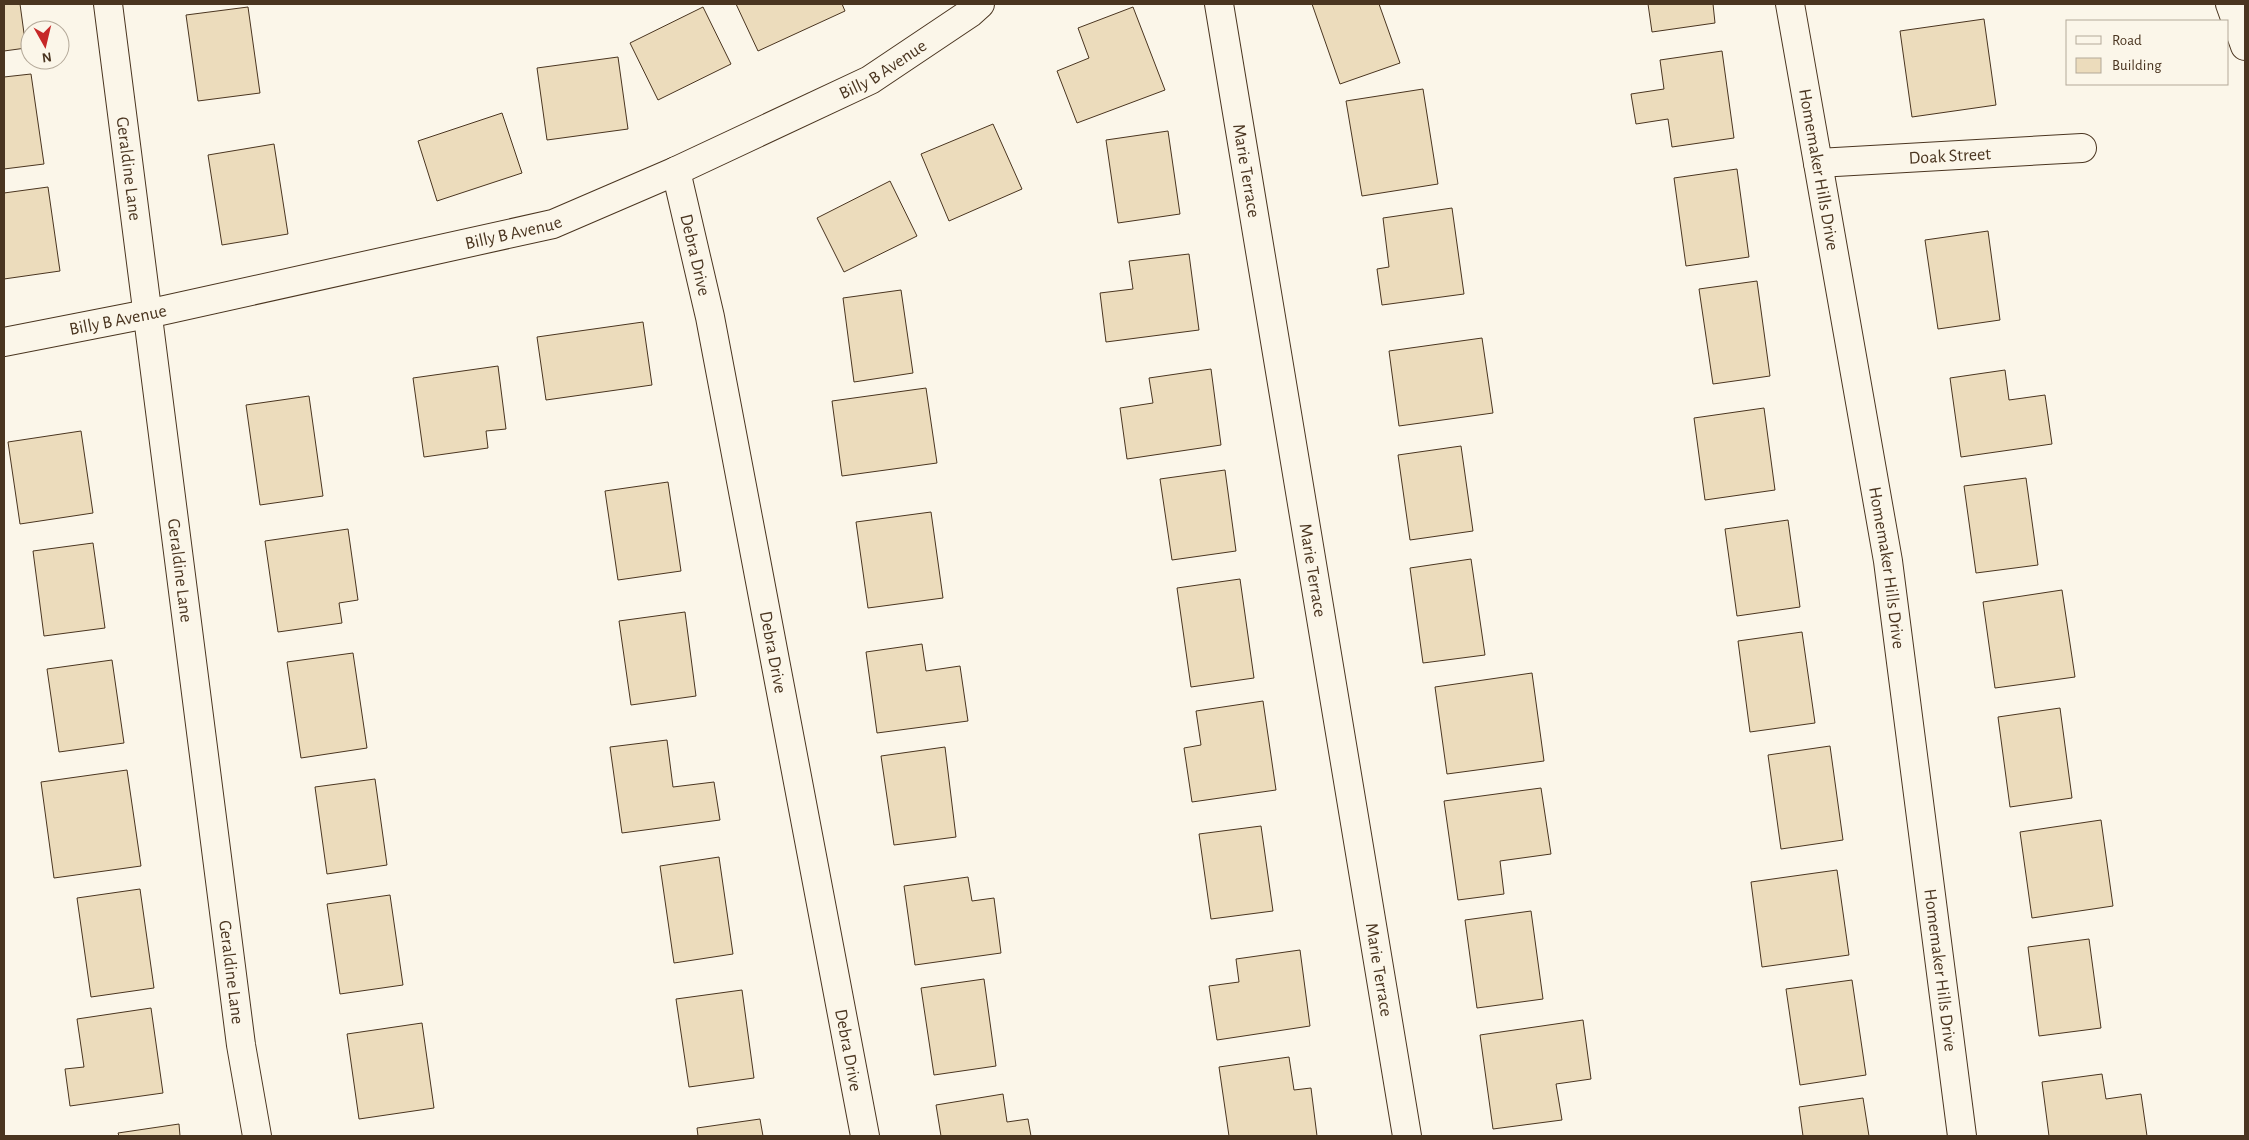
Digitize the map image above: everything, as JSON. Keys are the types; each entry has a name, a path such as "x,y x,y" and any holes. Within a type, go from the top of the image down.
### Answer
{"street":[{"name":"Geraldine Lane","path":"108,4 241,1045 257,1136"},
{"name":"Billy B Avenue","path":"4,342 147,314 553,224 676,171 870,80 970,13 980,4"},
{"name":"Marie Terrace","path":"1219,4 1407,1136"},
{"name":"Homemaker Hills Drive","path":"1790,4 1888,561 1962,1136"},
{"path":"2230,4 2245,46"},
{"name":"Doak Street","path":"1818,163 2082,148"},
{"name":"Debra Drive","path":"676,171 710,317 865,1136"}],"building":[{"path":"4,4 20,4 22,20 20,20 20,49 4,51"},
{"path":"736,4 842,4 845,11 758,51"},
{"path":"1312,4 1379,4 1400,63 1340,84"},
{"path":"1648,4 1713,4 1715,23 1652,32"},
{"path":"248,7 260,93 198,101 186,15"},
{"path":"703,7 731,64 658,100 630,43"},
{"path":"1133,7 1165,90 1077,123 1057,71 1089,58 1078,28"},
{"path":"1984,19 1996,105 1912,117 1900,31"},
{"path":"1722,51 1734,138 1672,147 1668,119 1636,124 1631,94 1664,89 1660,60"},
{"path":"618,57 628,129 547,140 537,68"},
{"path":"31,74 44,164 4,169 4,77"},
{"path":"1423,89 1438,184 1362,196 1346,101"},
{"path":"502,113 522,173 437,201 418,141"},
{"path":"993,124 1022,189 949,221 921,154"},
{"path":"1168,131 1180,214 1118,223 1106,140"},
{"path":"274,144 288,234 222,245 208,155"},
{"path":"1737,169 1749,257 1686,266 1674,178"},
{"path":"890,181 917,236 844,272 817,218"},
{"path":"48,187 60,271 4,279 4,193"},
{"path":"1452,208 1464,294 1382,305 1377,269 1389,267 1383,218"},
{"path":"1988,231 2000,320 1938,329 1925,240"},
{"path":"1189,254 1199,330 1106,342 1100,293 1133,289 1129,261"},
{"path":"1757,281 1770,376 1713,384 1699,289"},
{"path":"901,290 913,373 854,382 843,298"},
{"path":"643,322 652,385 546,400 537,337"},
{"path":"1482,338 1493,413 1399,426 1389,351"},
{"path":"498,366 506,429 486,431 488,448 424,457 413,378"},
{"path":"1211,369 1221,445 1127,459 1120,408 1153,403 1149,378"},
{"path":"2005,370 2009,400 2045,395 2052,444 1961,457 1950,378"},
{"path":"926,388 937,463 842,476 832,401"},
{"path":"309,396 323,496 260,505 246,405"},
{"path":"1764,408 1775,490 1705,500 1694,418"},
{"path":"81,431 93,513 20,524 8,442"},
{"path":"1461,446 1473,531 1410,540 1398,455"},
{"path":"1225,470 1236,551 1172,560 1160,479"},
{"path":"2026,478 2038,565 1976,573 1964,486"},
{"path":"668,482 681,571 618,580 605,491"},
{"path":"931,512 943,598 868,608 856,522"},
{"path":"1788,520 1800,607 1737,616 1725,529"},
{"path":"348,529 358,600 339,603 342,623 278,632 265,541"},
{"path":"93,543 105,628 44,636 33,551"},
{"path":"1471,559 1485,655 1423,663 1410,568"},
{"path":"1240,579 1254,678 1191,687 1177,588"},
{"path":"2062,590 2075,677 1995,688 1983,602"},
{"path":"685,612 696,696 631,705 619,621"},
{"path":"1802,632 1815,723 1750,732 1738,641"},
{"path":"922,644 926,671 960,666 968,721 877,733 866,652"},
{"path":"353,653 367,748 301,758 287,662"},
{"path":"112,660 124,743 59,752 47,669"},
{"path":"1532,673 1544,761 1447,774 1435,687"},
{"path":"1263,701 1276,790 1192,802 1184,748 1201,745 1196,711"},
{"path":"2060,708 2072,798 2010,807 1998,717"},
{"path":"667,740 673,787 714,782 720,820 622,833 610,747"},
{"path":"1830,746 1843,840 1781,849 1768,755"},
{"path":"945,747 956,837 894,845 881,756"},
{"path":"127,770 141,866 54,878 41,782"},
{"path":"375,779 387,865 327,874 315,787"},
{"path":"1541,788 1551,854 1500,861 1504,894 1458,900 1444,801"},
{"path":"2101,820 2113,906 2032,918 2020,832"},
{"path":"1261,826 1273,911 1211,919 1199,834"},
{"path":"719,857 733,954 674,963 660,866"},
{"path":"1837,870 1849,955 1762,967 1751,882"},
{"path":"968,877 972,901 994,898 1001,953 915,965 904,886"},
{"path":"140,889 154,988 91,997 77,898"},
{"path":"390,895 403,985 340,994 327,904"},
{"path":"1531,911 1543,999 1477,1008 1465,920"},
{"path":"2089,939 2101,1028 2039,1036 2028,947"},
{"path":"1300,950 1310,1026 1217,1040 1209,986 1239,982 1236,959"},
{"path":"984,979 996,1066 934,1075 921,988"},
{"path":"1852,980 1866,1075 1800,1085 1786,989"},
{"path":"742,990 754,1078 689,1087 676,999"},
{"path":"151,1008 163,1093 70,1106 65,1069 84,1067 77,1019"},
{"path":"1583,1020 1591,1079 1556,1084 1562,1120 1493,1129 1480,1035"},
{"path":"422,1023 434,1108 359,1119 347,1034"},
{"path":"1289,1057 1294,1090 1311,1088 1317,1136 1229,1136 1219,1067"},
{"path":"2102,1074 2106,1099 2141,1094 2147,1136 2049,1136 2042,1082"},
{"path":"1003,1094 1007,1122 1028,1119 1031,1136 941,1136 936,1105"},
{"path":"1863,1098 1869,1136 1803,1136 1799,1107"},
{"path":"760,1119 763,1136 698,1136 697,1128"},
{"path":"179,1124 180,1136 119,1136 118,1133"}]}
